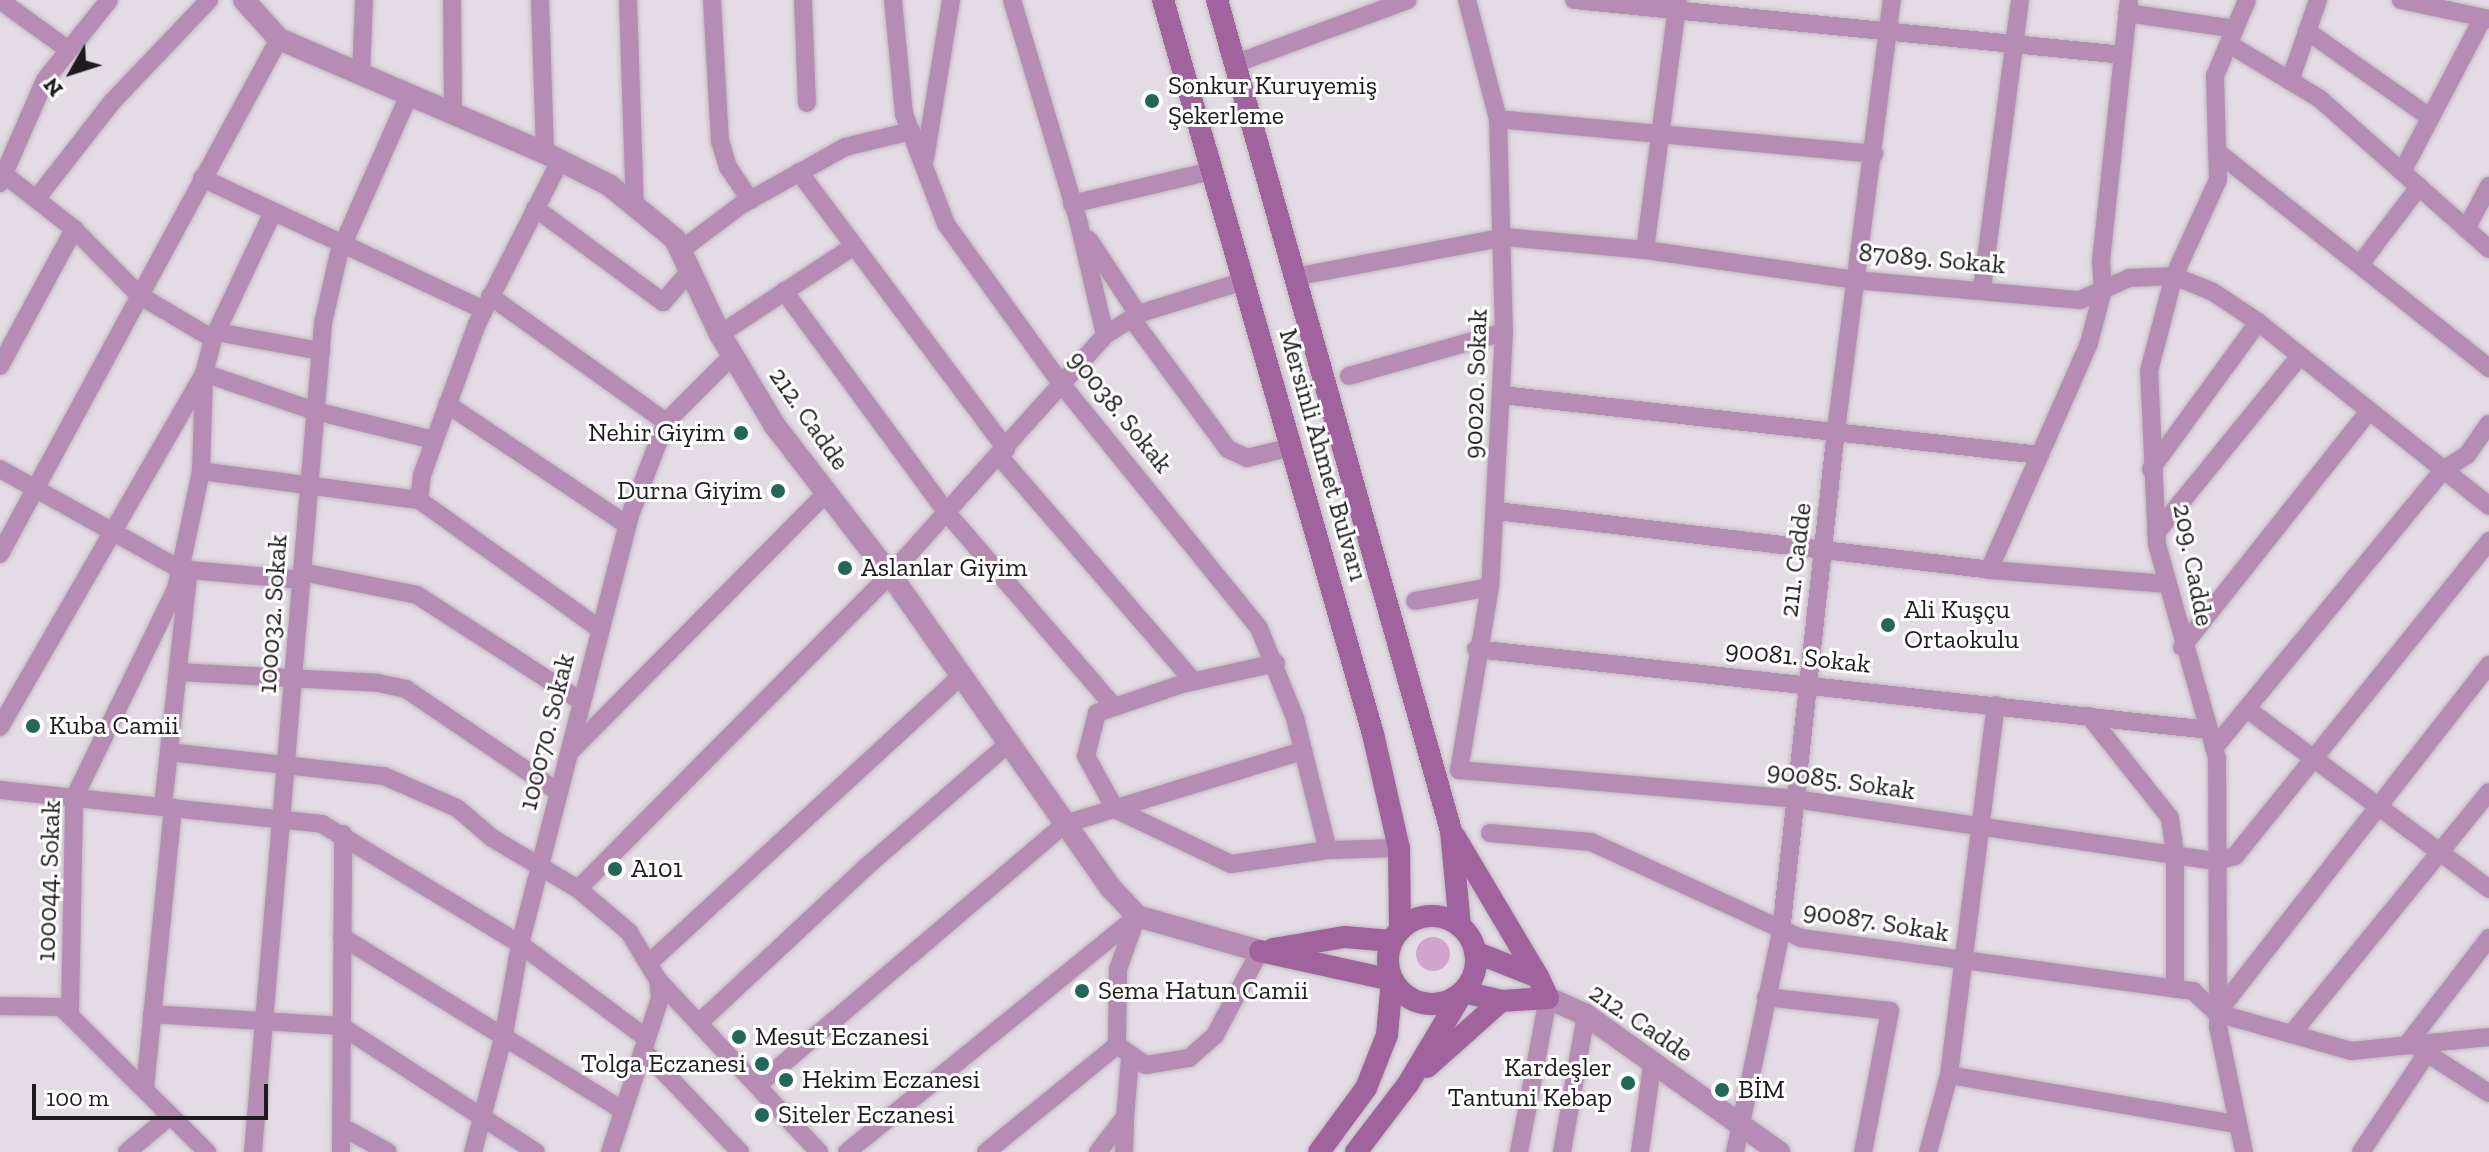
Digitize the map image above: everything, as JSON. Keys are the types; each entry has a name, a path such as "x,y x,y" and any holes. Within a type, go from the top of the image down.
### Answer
{"main road":[{"name":"Mersinli Ahmet Bulvarı","path":"1163,0 1373,734 1399,848 1396,936"},
{"name":"Mersinli Ahmet Bulvarı","path":"1217,0 1451,831 1460,926"},
{"path":"1260,951 1392,980 1411,1000 1425,1004 1438,1004 1463,992 1501,1001 1548,998 1451,831"},
{"path":"1260,951 1345,937 1396,936 1423,917 1460,926 1475,952 1476,967 1463,992 1408,1084 1356,1152"},
{"path":"1319,1152 1366,1088 1387,1035 1392,980 1388,967 1396,936"},
{"path":"1475,952 1538,977"},
{"path":"1408,1084 1501,1001"}],"street":[{"path":"109,0 66,48 45,80 3,179 37,198 74,229 139,295 215,336 321,351"},
{"path":"37,198 112,102 209,0"},
{"name":"212. Cadde","path":"244,0 279,39 552,157 609,185 675,239 720,334 775,426 890,575 1065,824 1137,916"},
{"path":"361,75 364,0"},
{"path":"452,0 453,114"},
{"path":"419,500 447,404 487,303 535,208 552,157 540,0"},
{"path":"628,0 635,207"},
{"path":"712,0 720,141 728,167 750,200"},
{"path":"803,0 807,103"},
{"name":"90038. Sokak","path":"893,0 895,57 911,131 946,224 1063,386 1259,628 1276,663 1303,751 1328,850"},
{"path":"924,162 951,0"},
{"path":"1012,0 1079,224 1105,335"},
{"path":"1234,64 1408,0"},
{"name":"90020. Sokak","path":"1459,770 1476,649 1490,587 1497,511 1505,237 1498,119 1467,0"},
{"path":"1574,0 1677,6 1889,33 2123,55"},
{"name":"211. Cadde","path":"1735,1152 1781,932 1836,430 1892,0"},
{"path":"1982,289 2020,0"},
{"name":"209. Cadde","path":"2244,1152 2235,1124 2217,1013 2212,739 2182,647 2156,533 2149,371 2174,276 2218,180 2220,154 2215,76 2247,0"},
{"path":"2290,81 2318,0"},
{"path":"2401,0 2424,2 2486,19 2402,172"},
{"path":"1,1 66,48"},
{"path":"1645,250 1677,6"},
{"path":"1989,570 2089,343 2103,290 2101,261 2128,7 2232,36 2290,81 2320,99 2489,249"},
{"path":"2307,31 2431,118"},
{"path":"0,554 279,39"},
{"name":"100032. Sokak","path":"253,1152 285,819 321,351 342,246 409,95"},
{"path":"1498,119 1660,131 1874,154"},
{"path":"681,250 750,200 845,147 911,131"},
{"path":"2220,154 2361,263 2489,368"},
{"path":"1072,204 1212,171"},
{"path":"799,172 1003,452 1193,681"},
{"path":"202,178 342,246 487,303 666,422"},
{"path":"2466,229 2489,186"},
{"path":"2361,263 2419,187"},
{"path":"535,208 663,302 690,271"},
{"name":"100044. Sokak","path":"70,1014 74,798 184,570 201,471 204,373 215,336 272,214"},
{"path":"1079,224 1135,316 1228,449 1247,458 1292,447"},
{"path":"0,366 74,229"},
{"name":"87089. Sokak","path":"1294,277 1505,237 1645,250 1855,280 2080,300 2129,278 2174,276 2213,292 2258,322 2489,506"},
{"path":"720,334 854,246"},
{"path":"578,889 890,575 1063,386 1105,335 1135,316 1244,281"},
{"path":"784,291 947,513 1112,704"},
{"path":"2151,469 2258,322"},
{"path":"1349,376 1504,332"},
{"name":"100070. Sokak","path":"473,1152 504,1034 520,944 627,525 666,422 733,355"},
{"path":"2156,533 2300,356"},
{"path":"0,727 204,373 315,411 434,440"},
{"path":"1502,395 2040,455"},
{"path":"447,404 627,525"},
{"path":"2182,647 2369,411"},
{"path":"2212,739 2247,709 2443,470 2467,455 2489,424"},
{"path":"0,469 184,570 302,576 417,595 581,701"},
{"path":"201,471 419,500 600,629"},
{"path":"568,754 826,493"},
{"path":"1497,511 1989,570 2167,584"},
{"path":"2215,861 2235,856 2489,541"},
{"path":"145,1088 184,570"},
{"path":"1415,601 1490,587"},
{"name":"90081. Sokak","path":"1476,649 2089,716 2212,739"},
{"path":"1276,663 1193,681 1112,704 1097,713 1086,756 1115,809 1231,864 1328,850 1399,848"},
{"path":"2489,665 2217,1013 2294,1031 2351,1051 2409,1042 2489,1037"},
{"path":"178,672 295,681 378,683 406,689 558,792"},
{"path":"654,971 962,675"},
{"path":"1928,1152 1949,1075 1966,963 1996,705"},
{"path":"2247,709 2489,889"},
{"path":"2089,716 2170,818 2175,855 2175,989"},
{"path":"701,1021 867,866 1010,742"},
{"path":"758,1085 1065,824 1303,751"},
{"path":"169,752 384,776 422,789 539,868 578,889 629,932 654,971 819,1152"},
{"name":"90085. Sokak","path":"1459,770 1795,799 2215,861"},
{"path":"0,790 285,819 322,824 343,834 520,944 644,1044 740,1152"},
{"path":"2294,1031 2489,792"},
{"name":"90087. Sokak","path":"1490,833 1591,842 1781,932 1966,963 2193,991 2217,1013"},
{"path":"341,1152 343,834"},
{"path":"1123,1052 1170,1065 1189,1058 1215,1035 1260,951 1137,916"},
{"path":"1124,1152 1118,969 1137,916"},
{"path":"847,1152 1137,916"},
{"path":"342,937 504,1034 622,1110"},
{"path":"2409,1042 2489,938"},
{"path":"613,1150 622,1110 660,998 654,971"},
{"path":"1766,997 1890,1011 1863,1152"},
{"path":"1519,1152 1548,998"},
{"name":"212. Cadde","path":"1548,998 1586,1015 1652,1066 1779,1152"},
{"path":"0,1006 61,1007 207,1152"},
{"path":"152,1014 341,1026 536,1152"},
{"path":"1562,1152 1586,1015"},
{"path":"2409,1042 2489,1093"},
{"path":"986,1152 1123,1052"},
{"path":"2361,1152 2427,1053"},
{"path":"1640,1152 1652,1066"},
{"path":"1949,1075 2235,1124"},
{"path":"127,1152 171,1115"},
{"path":"1098,1152 1122,1124"},
{"path":"342,1127 388,1152"}],"shaded area":[{"path":"1433,937 1445,942 1450,954 1445,966 1433,971 1421,966 1416,954 1421,942"}],"place":[{"name":"Sonkur Kuruyemiş Şekerleme","path":"1152,101"},
{"name":"Nehir Giyim","path":"741,433"},
{"name":"Durna Giyim","path":"778,491"},
{"name":"Aslanlar Giyim","path":"845,568"},
{"name":"Ali Kuşçu Ortaokulu","path":"1888,625"},
{"name":"Kuba Camii","path":"33,726"},
{"name":"A101","path":"615,869"},
{"name":"Sema Hatun Camii","path":"1082,991"},
{"name":"Mesut Eczanesi","path":"739,1037"},
{"name":"Tolga Eczanesi","path":"762,1064"},
{"name":"Hekim Eczanesi","path":"786,1080"},
{"name":"Kardeşler Tantuni Kebap","path":"1628,1083"},
{"name":"BİM","path":"1722,1090"},
{"name":"Siteler Eczanesi","path":"762,1115"}]}
